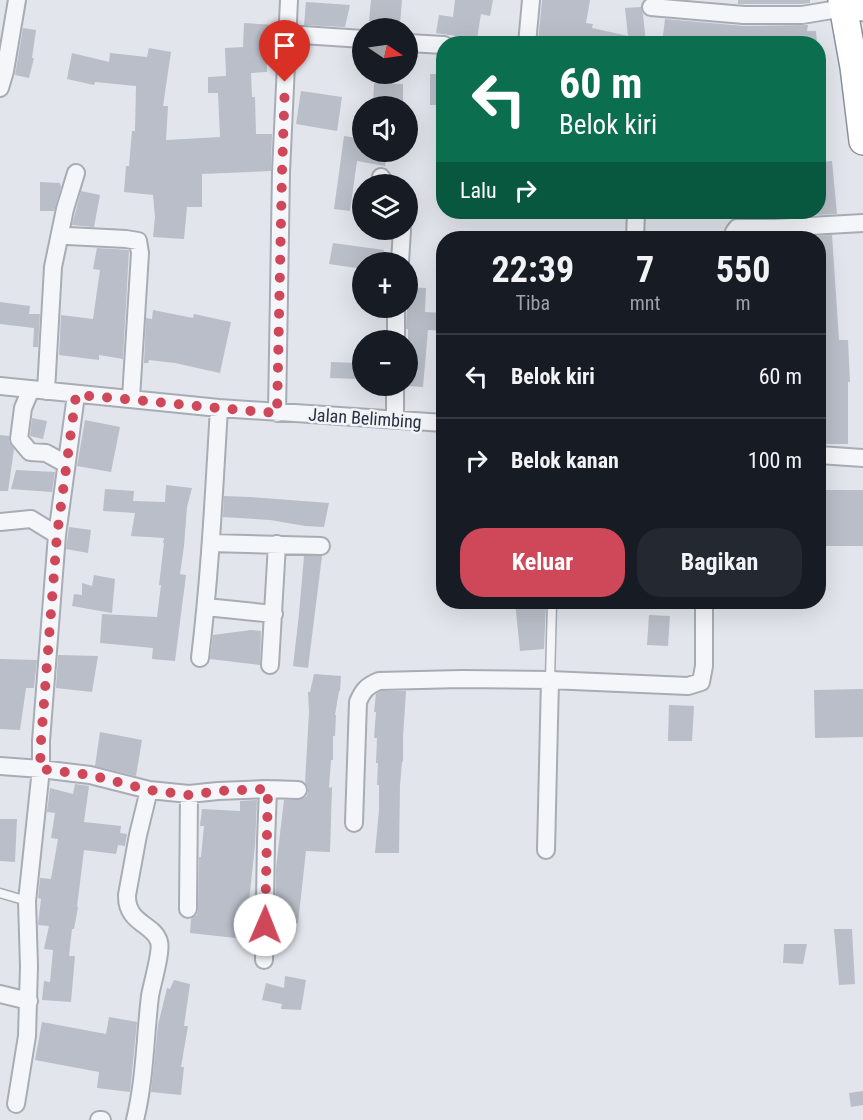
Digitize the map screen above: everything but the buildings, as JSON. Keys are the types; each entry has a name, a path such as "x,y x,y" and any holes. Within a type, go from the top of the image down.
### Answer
{"highway":[{"path":"853,4 863,141"}],"street":[{"path":"0,88 17,0"},
{"path":"277,413 282,172 289,0"},
{"path":"529,36 531,0"},
{"path":"651,7 744,15 802,15 853,4"},
{"path":"287,34 352,38"},
{"path":"418,44 436,45"},
{"path":"66,464 46,453 30,452 19,439 23,408 38,390 53,267 65,209 76,173"},
{"path":"735,231 737,228 863,223"},
{"path":"68,236 138,241 140,253 131,398"},
{"name":"Jalan Belimbing","path":"0,386 277,413 436,423"},
{"path":"16,1104 27,1036 30,966 27,901 40,769 57,535 76,395"},
{"path":"395,396 395,420"},
{"path":"200,658 211,543 219,408"},
{"path":"826,455 863,458"},
{"path":"0,522 31,519 57,535"},
{"path":"211,543 321,546"},
{"path":"270,664 277,544"},
{"path":"206,607 274,614"},
{"path":"354,823 358,702 362,691 368,686 379,681 460,679 688,686 701,682 704,666 704,609"},
{"path":"546,850 550,680"},
{"path":"0,766 90,775 149,790 189,795 218,791 298,790"},
{"path":"264,960 268,789"},
{"path":"135,1120 143,1081 150,994 160,945 157,936 138,921 127,903 138,835 149,790"},
{"path":"188,909 189,795"},
{"path":"0,994 29,1001"}],"lane":[{"path":"550,680 552,609"},
{"path":"0,893 27,901"}],"route":[{"path":"265,925 268,789 189,795 149,790 90,775 40,769 57,535 76,395 131,398 277,413 285,82"}]}
